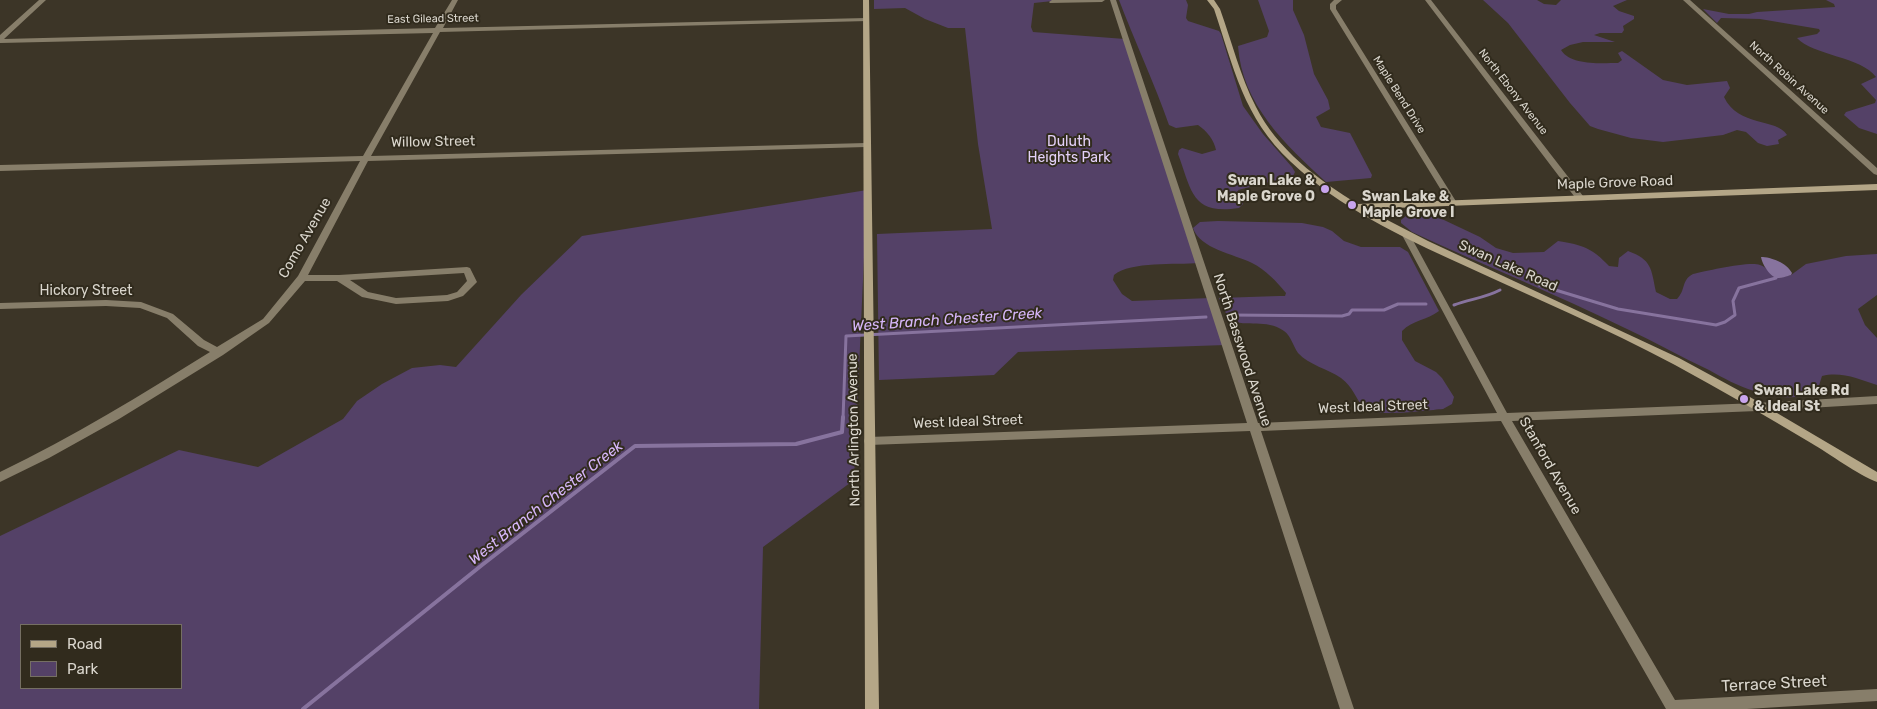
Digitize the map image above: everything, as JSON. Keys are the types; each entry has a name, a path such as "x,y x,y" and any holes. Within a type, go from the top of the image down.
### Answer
{"street":[{"path":"0,40 43,0"},
{"name":"Como Avenue","path":"0,477 91,430 266,321 302,278 366,157 455,0"},
{"name":"North Arlington Avenue","path":"866,0 872,709"},
{"path":"1052,2 1102,0"},
{"name":"North Basswood Avenue","path":"1113,0 1347,709"},
{"name":"Swan Lake Road","path":"1210,0 1218,9 1248,100 1258,120 1285,151 1318,182 1354,207 1406,235 1648,347 1757,407 1877,478"},
{"name":"Maple Bend Drive","path":"1339,0 1333,4 1332,8 1453,203"},
{"name":"North Ebony Avenue","path":"1428,0 1580,198"},
{"name":"North Robin Avenue","path":"1686,0 1877,172"},
{"name":"East Gilead Street","path":"0,40 866,20"},
{"name":"Willow Street","path":"0,168 866,145"},
{"name":"Maple Grove Road","path":"1354,207 1877,187"},
{"name":"Stanford Avenue","path":"1406,235 1504,416 1672,708"},
{"path":"302,278 339,278 467,270 472,282 460,294 448,298 396,301 365,295 339,278"},
{"name":"Hickory Street","path":"0,306 106,303 141,305 170,316 202,343 218,352"},
{"name":"West Ideal Street","path":"869,441 1757,407 1877,400"},
{"name":"Terrace Street","path":"1672,708 1877,695"}],"green space":[{"name":"Duluth Heights Park","path":"874,0 1062,0 1034,3 1031,27 1033,32 1125,39 1199,263 1154,264 1131,268 1114,275 1113,280 1122,294 1132,301 1211,298 1226,345 1018,352 994,375 879,380 877,234 992,229 978,144 965,28 948,28 925,19 905,8 874,9"},
{"path":"1119,0 1186,0 1188,5 1186,18 1188,21 1219,31 1243,106 1263,134 1292,167 1295,172 1293,176 1238,190 1243,204 1239,208 1211,208 1202,204 1196,198 1178,154 1179,150 1182,148 1202,154 1216,150 1214,143 1210,136 1198,125 1176,128 1169,125"},
{"path":"1258,0 1293,0 1293,10 1304,35 1314,74 1328,100 1330,109 1316,117 1321,127 1350,133 1372,175 1371,178 1326,182 1282,138 1257,105 1241,67 1238,46 1267,37 1269,31"},
{"path":"1483,0 1537,0 1544,4 1556,5 1561,0 1627,0 1613,6 1619,11 1634,16 1634,19 1623,26 1624,30 1622,33 1600,33 1594,35 1615,42 1583,42 1570,45 1561,50 1572,59 1596,63 1618,63 1622,60 1618,53 1622,51 1663,80 1687,85 1727,81 1730,88 1724,97 1730,107 1747,118 1775,126 1787,135 1778,140 1779,144 1767,146 1758,143 1746,132 1737,130 1723,135 1663,142 1631,138 1590,126 1508,23"},
{"path":"1826,0 1877,0 1877,134 1859,128 1844,115 1846,112 1875,103 1876,100 1861,84 1876,77 1860,65 1804,44 1797,38 1817,34 1820,31 1819,29 1760,19 1721,18 1717,23 1703,9 1729,14 1749,14 1835,7 1834,4"},
{"path":"867,190 854,480 763,547 759,709 0,709 0,536 179,450 258,467 343,419 357,401 382,384 412,368 440,365 456,367 521,295 582,236"},
{"path":"1406,216 1434,217 1444,220 1480,237 1496,248 1513,253 1544,252 1558,241 1586,248 1609,266 1618,267 1619,258 1628,251 1636,254 1646,262 1651,271 1656,292 1670,299 1677,299 1680,296 1685,282 1693,274 1738,265 1755,264 1763,266 1779,278 1791,275 1806,264 1846,256 1877,254 1877,295 1858,309 1865,325 1877,338 1877,385 1850,376 1836,374 1822,376 1817,392 1810,395 1794,397 1777,396 1748,389 1600,316 1412,232 1401,223 1401,220"},
{"path":"1200,222 1302,223 1323,227 1332,231 1344,241 1361,247 1400,247 1408,252 1439,311 1406,327 1402,331 1402,340 1415,361 1436,372 1442,378 1454,397 1452,404 1443,409 1414,412 1378,413 1370,411 1364,408 1341,378 1302,357 1284,331 1270,325 1229,320 1219,298 1285,296 1286,293 1262,269 1210,246 1197,235 1193,228"}],"shaded area":[{"path":"1761,257 1774,259 1783,264 1790,269 1791,275 1776,278 1765,267"}],"waterway":[{"name":"West Branch Chester Creek","path":"1539,285 1618,309 1716,325 1725,322 1735,315 1733,301 1739,288 1776,278"},
{"name":"West Branch Chester Creek","path":"1454,305 1500,290"},
{"name":"West Branch Chester Creek","path":"1231,315 1342,316 1349,314 1352,310 1384,310 1398,304 1426,304"},
{"name":"West Branch Chester Creek","path":"843,419 846,336 1206,317"},
{"name":"West Branch Chester Creek","path":"303,709 482,565 635,446 796,444 842,432 843,417"}],"place":[{"name":"Swan Lake & Maple Grove O","path":"1325,189"},
{"name":"Swan Lake & Maple Grove I","path":"1352,205"},
{"name":"Swan Lake Rd & Ideal St","path":"1744,399"}]}
